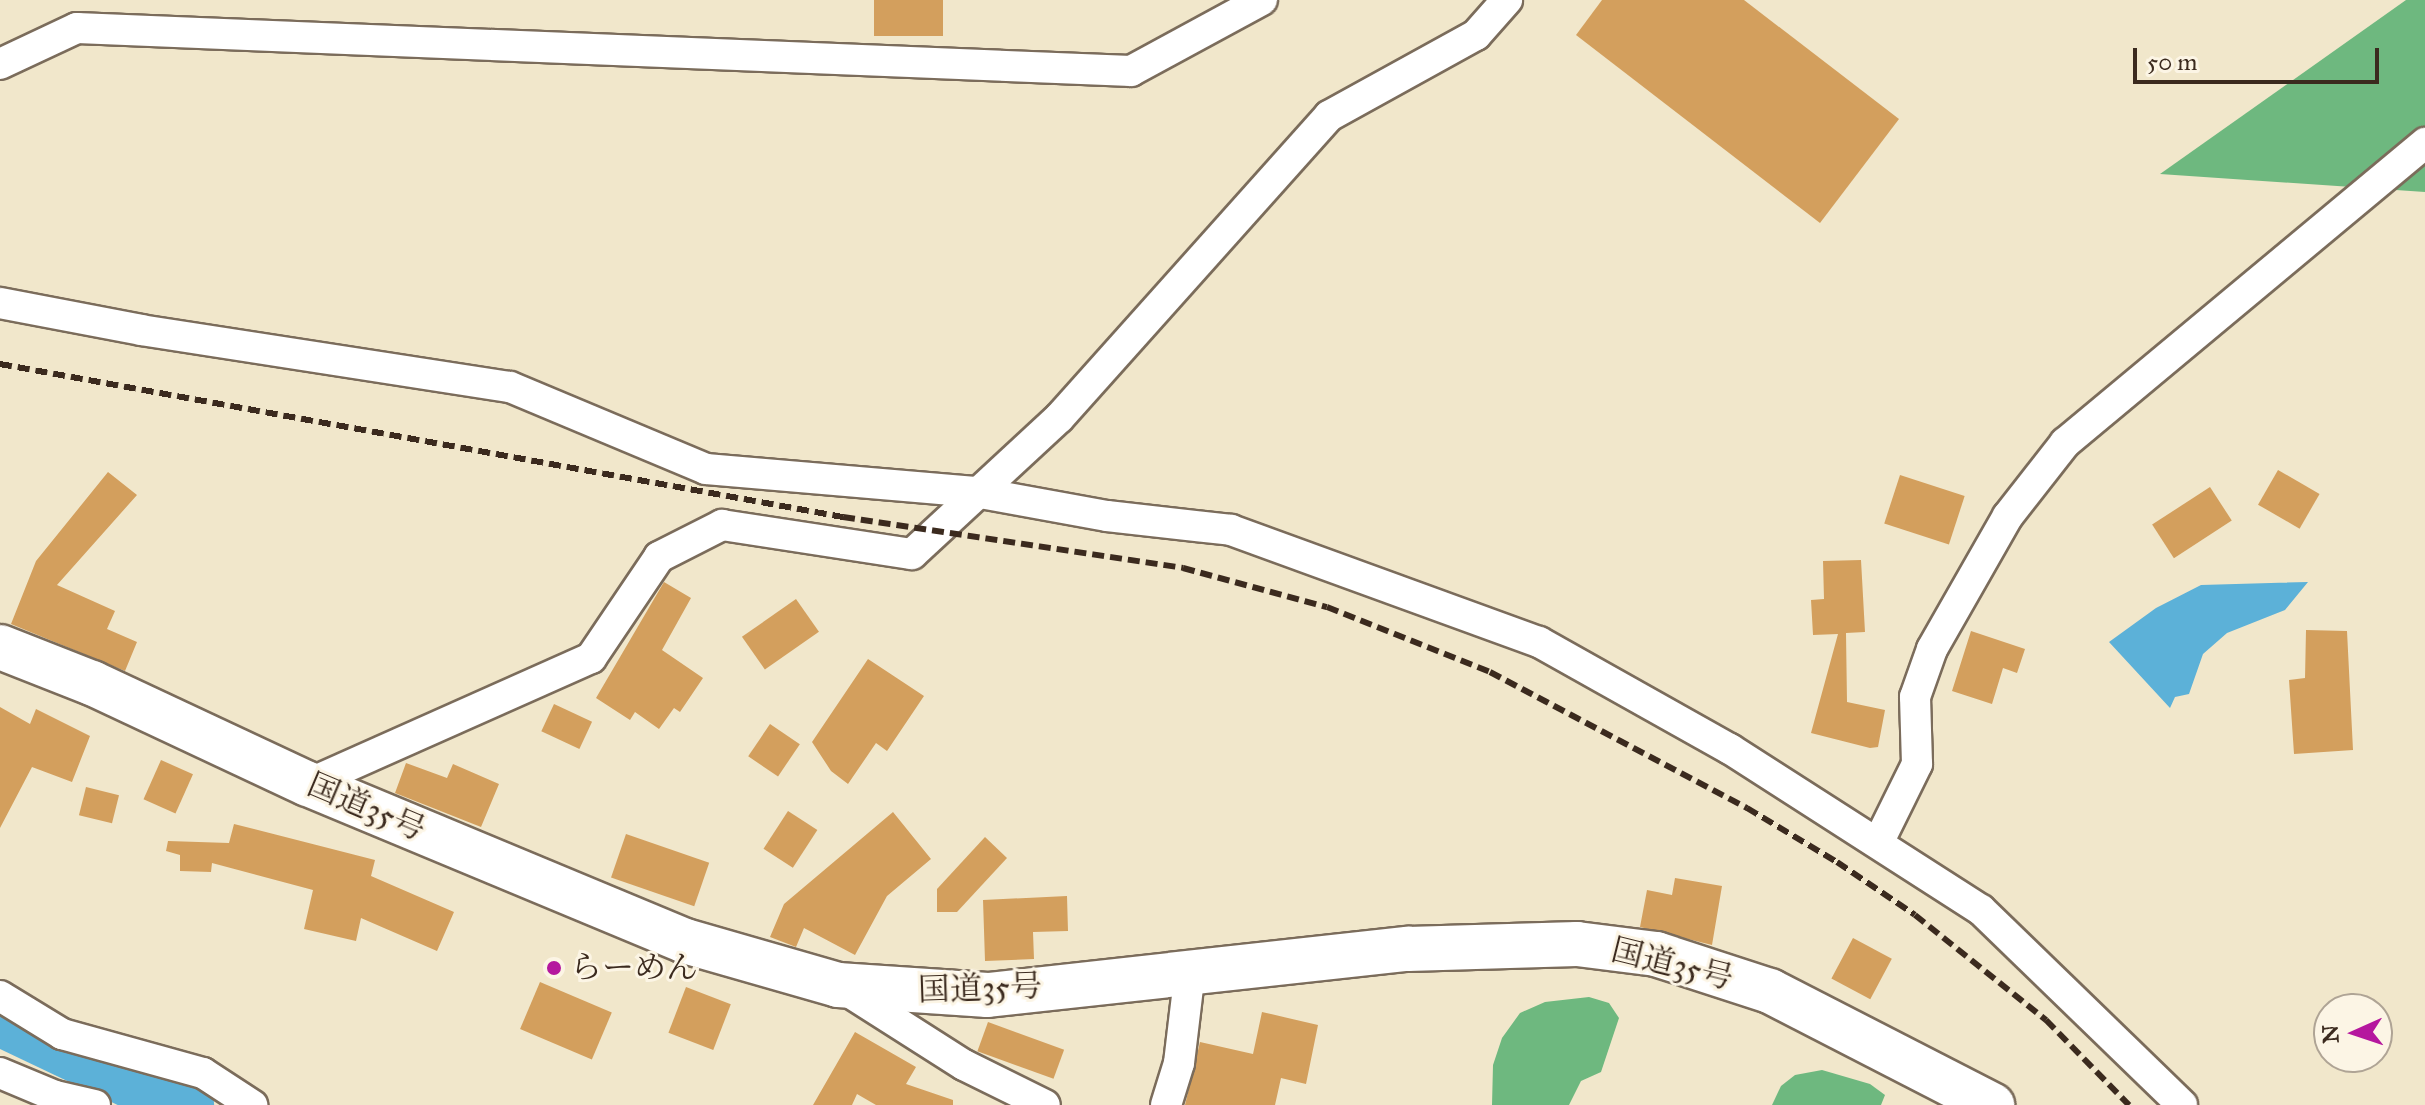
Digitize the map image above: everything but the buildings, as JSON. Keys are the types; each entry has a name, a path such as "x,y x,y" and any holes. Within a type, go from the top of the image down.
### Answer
{"highway":[{"name":"国道35号","path":"0,647 92,683 308,784 685,941 838,985 988,995 1408,949 1577,944 1656,954 1770,991 1992,1105"}],"street":[{"path":"0,64 77,28 1131,71 1262,0"},
{"path":"308,784 591,658 659,557 722,525 912,554 975,492 1059,418 1329,116 1476,35 1507,0"},
{"path":"1879,841 1917,764 1915,697 1932,649 2008,516 2065,443 2425,143"},
{"path":"0,303 141,330 510,387 706,469 975,492 1107,516 1231,530 1539,642 1879,841 1981,910 2182,1105"},
{"path":"1166,1105 1179,1063 1190,971"},
{"path":"838,985 964,1065 1045,1105"},
{"path":"0,996 62,1034 203,1073 252,1105"},
{"path":"0,1073 55,1096 95,1105"}],"green space":[{"path":"2406,0 2425,0 2425,192 2160,174"},
{"path":"1589,997 1609,1003 1619,1018 1601,1072 1581,1081 1569,1105 1492,1105 1493,1065 1502,1038 1520,1013 1545,1002"},
{"path":"1822,1070 1870,1084 1885,1095 1881,1105 1772,1105 1781,1086 1795,1075"}],"water":[{"path":"2308,582 2285,610 2227,633 2203,654 2189,694 2175,697 2170,708 2109,642 2156,608 2201,585"}],"waterway":[{"path":"0,1017 185,1105"}],"railway":[{"path":"0,364 843,517 1183,568 1327,607 1490,672 1747,808 1837,862 1915,915 2046,1020 2129,1105"}],"place":[{"name":"らーめん","path":"554,968"}]}
